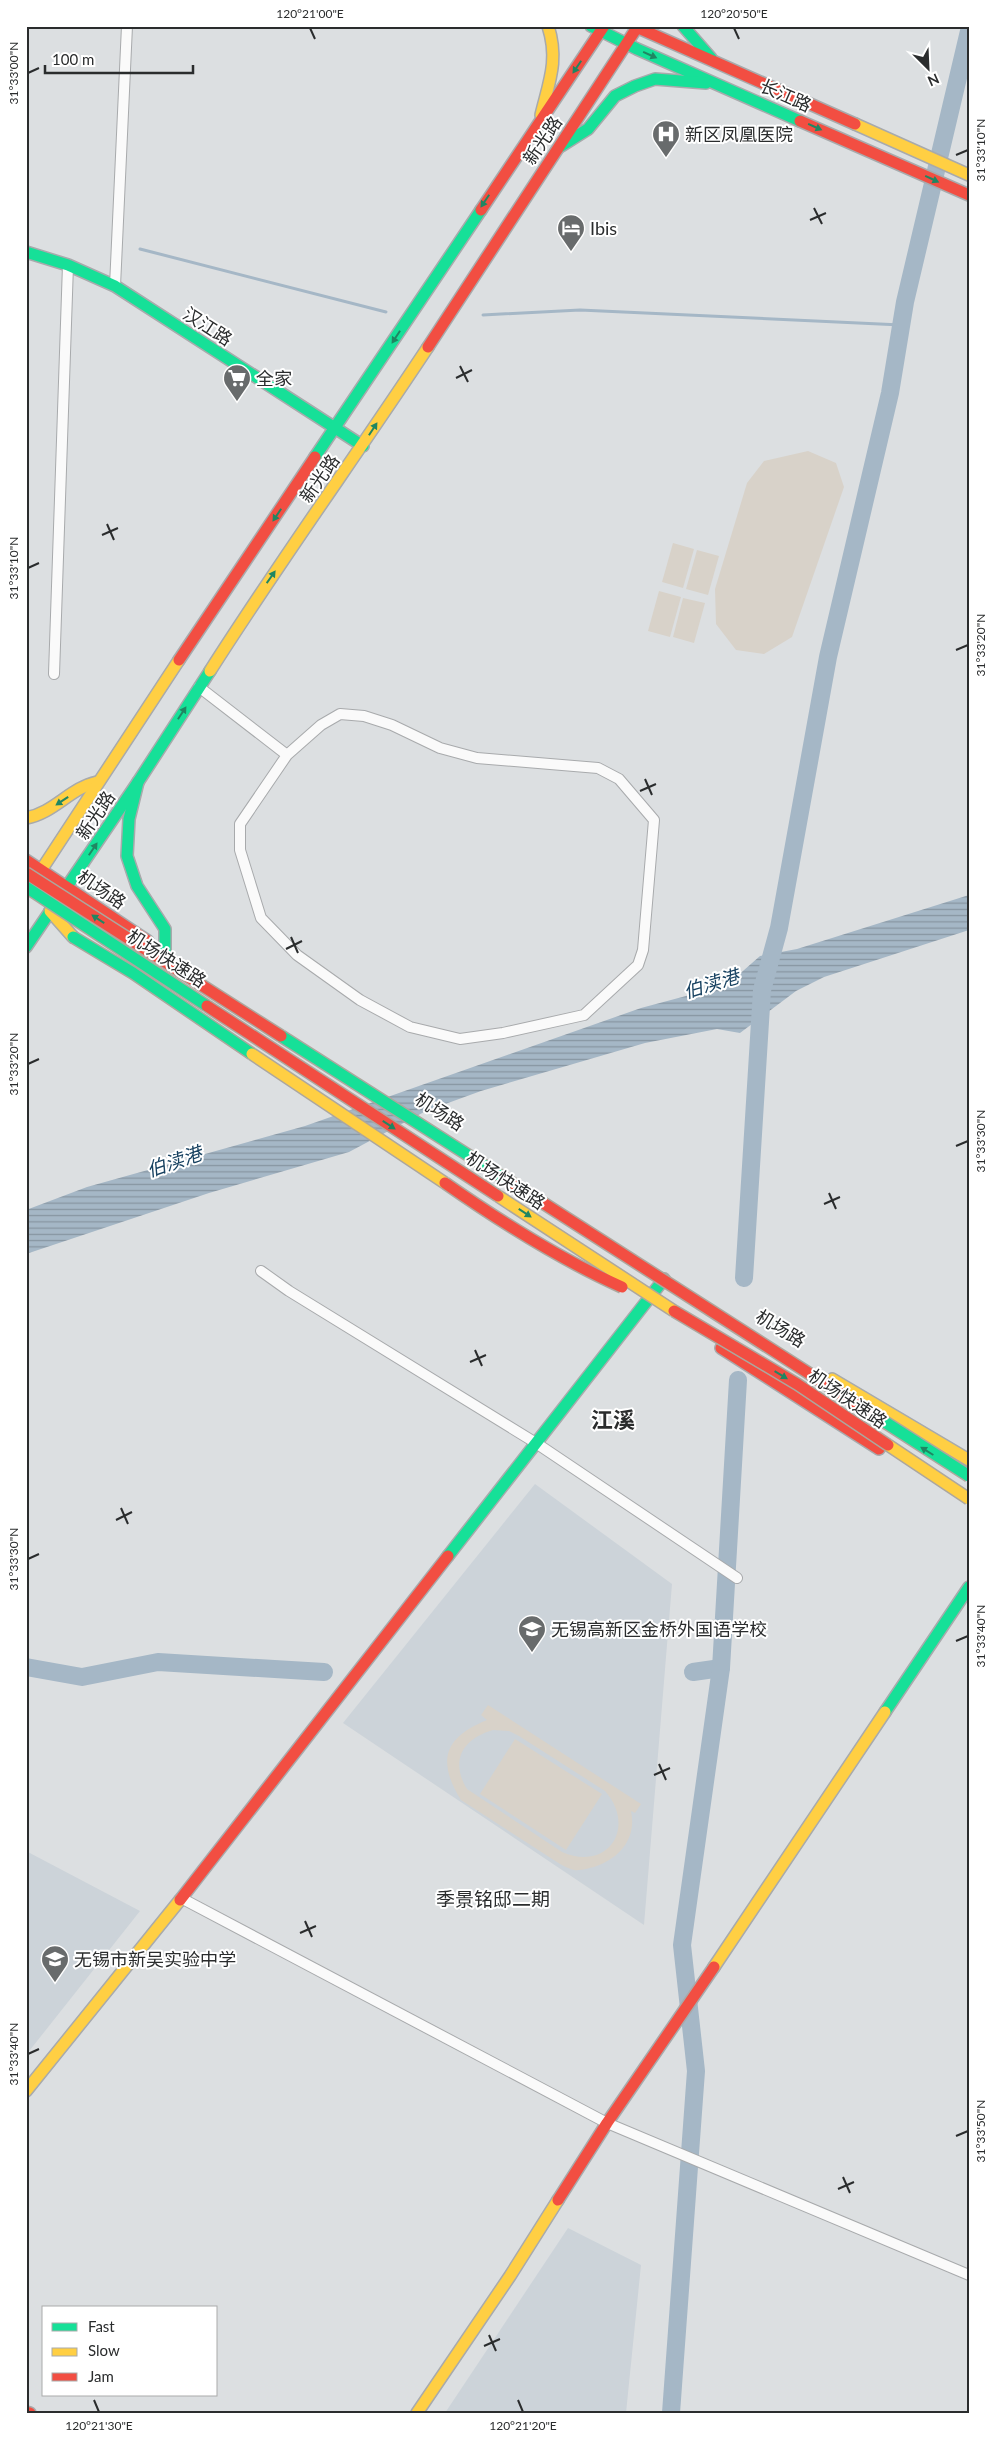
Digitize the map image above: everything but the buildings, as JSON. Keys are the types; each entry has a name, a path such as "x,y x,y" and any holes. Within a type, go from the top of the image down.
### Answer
{"main road":[{"path":"539,122 545,96 553,75 556,55 548,26"},
{"path":"683,26 697,44 724,67"},
{"name":"新光路","path":"26,947 138,782 260,593 362,446 636,27"},
{"name":"长江路","path":"636,27 966,174"},
{"name":"新光路","path":"26,894 96,782 539,122 598,28"},
{"name":"长江路","path":"598,28 626,44 964,193"},
{"path":"557,149 588,129 615,96 635,86 655,80 673,79 718,84"},
{"name":"汉江路","path":"26,252 68,265 115,286 362,446"},
{"path":"26,818 51,808 86,783 96,782"},
{"path":"138,782 129,816 128,862 134,881 164,929 165,953"},
{"name":"机场路","path":"26,860 354,1077 664,1278 969,1460"},
{"name":"机场快速路","path":"26,873 969,1476"},
{"name":"机场快速路","path":"26,887 672,1310 797,1384 969,1499"},
{"path":"26,894 582,1265 646,1301 969,1506"},
{"path":"50,911 73,937 133,973 502,1222 590,1273 672,1310"},
{"path":"26,2091 181,1898 664,1278"},
{"path":"417,2413 510,2276 607,2123 670,2033 969,1587"},
{"path":"26,2412 30,2413"}],"street":[{"path":"115,286 127,26"},
{"path":"54,674 68,265"},
{"path":"199,687 287,755"},
{"path":"340,714 364,716 392,725 440,748 477,758 598,768 619,779 654,820 643,950 638,965 584,1015 460,1039 410,1027 360,1000 297,955 261,918 240,850 240,824 287,755 321,725 340,714"},
{"path":"261,1271 289,1291 536,1443 737,1578"},
{"path":"181,1898 607,2123 969,2275"}],"shaded area":[{"path":"808,451 836,463 844,487 792,637 764,654 736,650 716,624 715,589 747,483 764,461"},
{"path":"673,543 694,549 683,588 662,582"},
{"path":"697,550 719,556 708,595 686,589"},
{"path":"659,591 681,597 670,637 648,631"},
{"path":"683,598 705,603 694,643 673,637"},
{"name":"无锡高新区金桥外国语学校","path":"535,1484 672,1584 644,1925 343,1723"},
{"path":"488,1705 641,1804 635,1813 631,1811 632,1821 629,1839 618,1853 611,1859 594,1867 572,1870 461,1800 453,1786 449,1773 447,1762 449,1751 462,1734 487,1720 481,1715","holes":["493,1730 509,1731 605,1791 614,1805 618,1819 618,1831 613,1842 604,1851 593,1856 578,1857 562,1852 467,1789 460,1769 462,1752 467,1745 473,1739"]},
{"path":"515,1739 602,1794 566,1850 480,1794"},
{"name":"无锡市新吴实验中学","path":"26,1851 140,1911 26,2055"},
{"path":"568,2228 641,2265 626,2413 445,2413"}],"water":[{"path":"969,895 969,930 824,977 796,991 740,1033 717,1029 645,1043 481,1091 426,1111 349,1152 209,1193 26,1254 26,1210 87,1187 305,1126 641,1008 727,985 760,956 797,949"}],"waterway":[{"path":"744,1278 762,990 779,928 828,657 890,393 905,302 969,31"},
{"path":"140,249 386,312"},
{"path":"483,315 580,310 901,325"},
{"path":"671,2413 696,2071 682,1945 721,1668 738,1380"},
{"path":"26,1667 82,1677 158,1662 324,1672"},
{"path":"693,1672 721,1668"}],"traffic: fast":[{"path":"591,26 637,49 800,121"},
{"path":"683,26 711,58"},
{"path":"561,146 588,129 615,96 635,86 655,79 706,83"},
{"path":"315,457 481,210"},
{"path":"26,252 68,265 115,286 363,446"},
{"path":"26,947 138,782 210,671"},
{"path":"138,782 129,819 127,856 137,886 165,929 165,953"},
{"path":"26,887 207,1006"},
{"path":"73,937 133,973 252,1054"},
{"path":"281,1036 515,1185"},
{"path":"448,1556 664,1279"},
{"path":"877,1417 969,1476"},
{"path":"885,1712 969,1587"}],"traffic: slow":[{"path":"541,115 550,81 553,60 548,26"},
{"path":"855,124 969,175"},
{"path":"210,671 263,589 428,347"},
{"path":"36,878 179,660"},
{"path":"26,818 45,811 78,789 97,782"},
{"path":"50,911 73,937"},
{"path":"252,1054 445,1183"},
{"path":"498,1196 674,1311"},
{"path":"832,1379 969,1460"},
{"path":"888,1445 969,1499"},
{"path":"714,1967 885,1712"},
{"path":"26,2091 180,1900"},
{"path":"417,2413 510,2276 558,2200"}],"traffic: jam":[{"path":"481,210 604,26"},
{"path":"634,26 855,124"},
{"path":"428,347 638,26"},
{"path":"800,121 969,195"},
{"path":"179,660 315,457"},
{"path":"26,860 148,941"},
{"path":"26,873 281,1036"},
{"path":"207,1006 498,1196"},
{"path":"445,1183 531,1239 622,1287"},
{"path":"515,1185 877,1417"},
{"path":"674,1311 797,1384 888,1445"},
{"path":"721,1348 879,1449"},
{"path":"180,1900 448,1556"},
{"path":"558,2200 607,2123 714,1967"},
{"path":"26,2412 30,2413"}],"place":[{"name":"新区凤凰医院","path":"666,158"},
{"name":"Ibis","path":"571,252"},
{"name":"全家","path":"237,402"},
{"name":"无锡高新区金桥外国语学校","path":"532,1653"},
{"name":"无锡市新吴实验中学","path":"55,1983"}],"district":[{"name":"江溪","path":"613,1419"},
{"name":"季景铭邸二期","path":"493,1898"}],"water label":[{"name":"伯渎港","path":"711,983"},
{"name":"伯渎港","path":"174,1161"}]}
